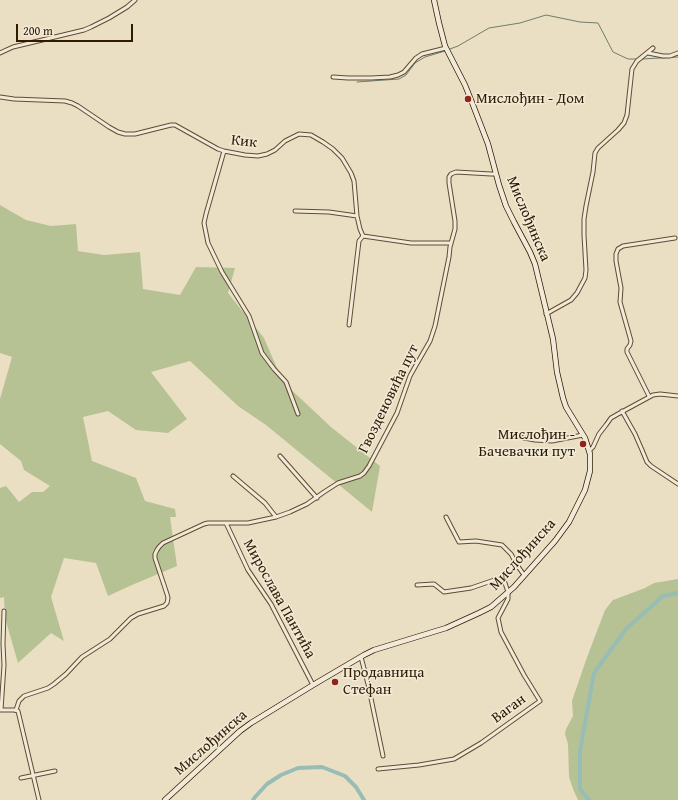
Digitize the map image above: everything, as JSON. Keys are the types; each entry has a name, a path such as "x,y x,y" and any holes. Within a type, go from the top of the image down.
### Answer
{"main road":[{"name":"Мислођинска","path":"165,800 244,727 313,685 374,650 432,633 494,605 524,575 564,530 586,487 590,471 589,451 583,435 566,407 563,398 557,372 553,339 534,259 506,206 488,144 470,97 446,48 434,0"}],"street":[{"path":"0,53 13,47 84,30 109,18 127,7 135,0"},
{"path":"333,77 371,78 398,75 404,72 416,58 422,54 446,48"},
{"path":"546,314 570,300 577,293 585,278 584,219 595,153 598,148 624,123 627,115 632,69 637,61 653,48"},
{"path":"648,53 663,56 678,54"},
{"name":"Кик","path":"0,97 64,101 72,103 108,128 125,134 135,134 175,125 224,151 252,156 272,152 286,141 299,134 311,135 333,150 348,166 354,182 357,216 363,236"},
{"path":"224,151 204,223 208,243 222,272 248,316 262,353 286,382 298,414"},
{"name":"Гвозденовића пут","path":"16,710 19,701 24,696 48,688 54,684 82,657 110,640 131,618 138,614 164,606 167,603 167,594 155,558 158,547 163,543 204,524 213,522 248,523 276,517 307,504 338,483 360,476 364,473 401,404 410,376 433,333 439,311 449,257 450,243 455,225 449,183 450,175 456,172 496,174"},
{"path":"295,211 329,212 357,216"},
{"path":"349,325 359,241 363,236 411,243 450,243"},
{"path":"649,396 627,352 631,341 620,302 622,288 617,270 616,254 618,249 623,246 675,238"},
{"path":"589,451 594,447 599,434 611,418 622,411 649,396 656,394 678,396"},
{"path":"622,411 650,466 678,484"},
{"path":"508,435 535,440 552,441 583,435"},
{"path":"280,456 317,498"},
{"path":"232,476 265,503 276,517"},
{"path":"446,517 459,542 476,541 502,545 511,554 524,575"},
{"name":"Мирослава Пантића","path":"226,523 248,570 271,604 313,685"},
{"path":"417,585 434,584 444,592 470,588 503,577 508,592"},
{"name":"Ваган","path":"378,769 419,765 454,759 481,743 540,701 501,632 498,618 508,599 508,592"},
{"path":"4,612 4,665 1,710 16,710 18,712 39,800"},
{"path":"361,657 383,756"},
{"path":"21,778 55,771"}],"green space":[{"path":"0,205 26,220 51,226 76,224 78,251 104,255 140,252 143,289 180,295 196,267 235,268 228,293 264,338 283,382 331,427 380,466 372,512 266,425 238,406 190,361 151,372 187,419 168,433 136,430 108,411 83,417 92,461 136,478 145,501 175,509 176,517 170,517 177,566 108,596 96,563 64,558 51,597 64,641 51,633 18,663 5,618 4,597 0,598 0,488 6,486 19,502 32,492 43,492 50,486 24,470 21,461 0,444 0,399 12,357 0,353"},
{"path":"678,579 678,800 578,800 569,777 568,744 565,734 573,716 572,701 605,610 613,600 654,583"}],"waterway":[{"path":"450,49 489,28 520,23 546,15 580,22 598,23 613,52 628,59 637,59"},
{"path":"357,82 399,79 406,75 415,63 425,57 445,51"},
{"path":"642,59 678,57"},
{"path":"589,800 580,789 580,751 594,673 626,629 663,596 678,593"},
{"path":"253,800 267,784 281,775 298,768 322,767 345,776 356,787 364,800"}],"place":[{"name":"Мислођин - Дом","path":"468,99"},
{"name":"Мислођин - Бачевачки пут","path":"583,444"},
{"name":"Продавница Стефан","path":"335,682"}]}
